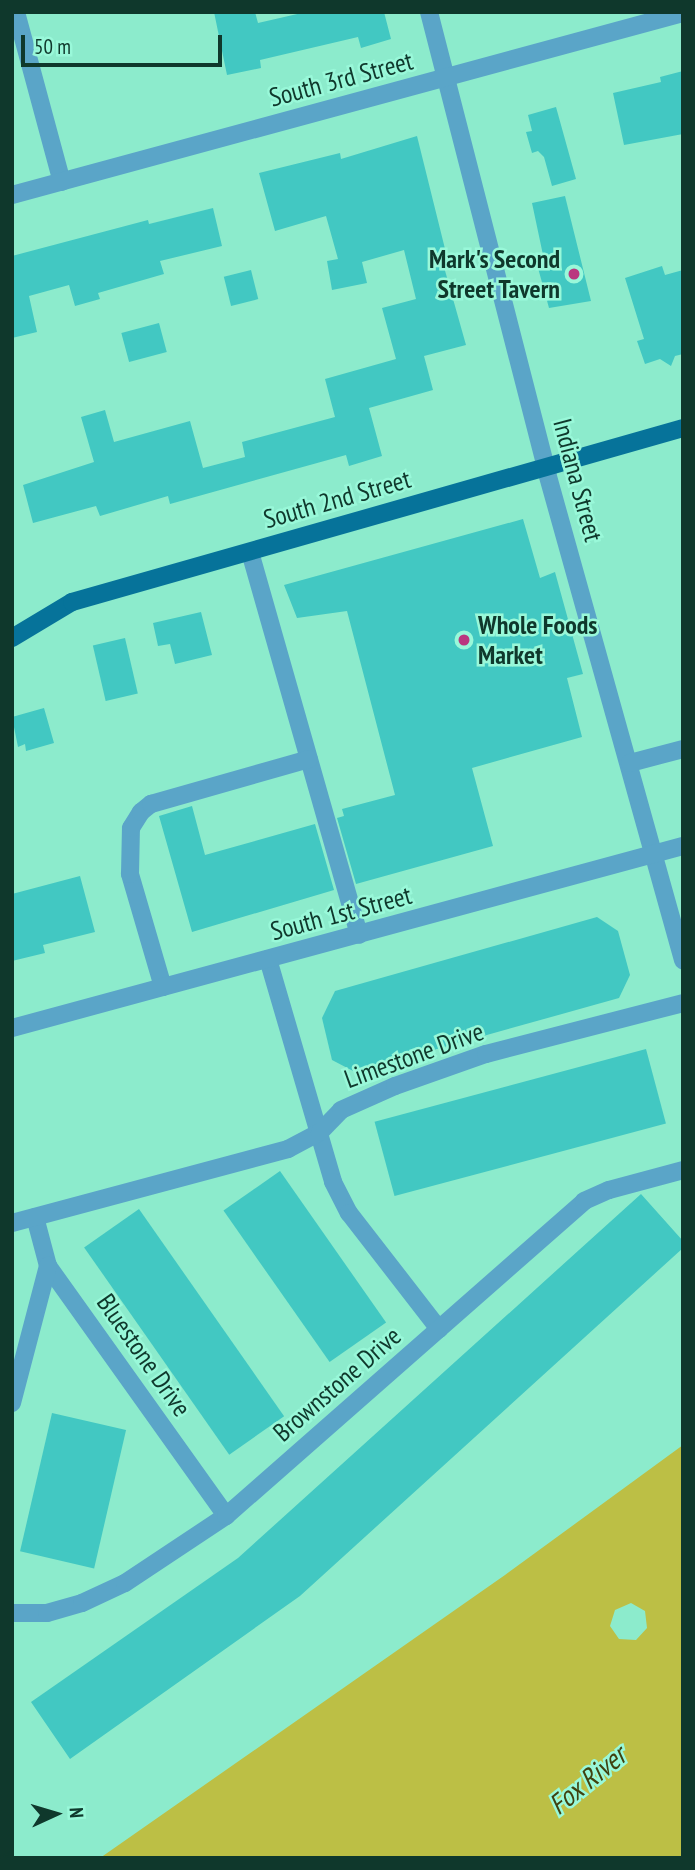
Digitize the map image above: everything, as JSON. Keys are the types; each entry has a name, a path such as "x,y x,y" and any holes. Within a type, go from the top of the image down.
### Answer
{"main road":[{"name":"South 2nd Street","path":"12,638 72,601 683,428"}],"street":[{"path":"16,12 62,182"},
{"name":"Indiana Street","path":"429,12 547,467 683,960"},
{"name":"South 3rd Street","path":"12,195 683,13"},
{"path":"250,552 359,935"},
{"path":"629,763 683,749"},
{"path":"163,987 130,874 131,828 151,804 309,759"},
{"name":"South 1st Street","path":"12,1028 683,846"},
{"path":"268,959 333,1182 349,1213 439,1329"},
{"name":"Limestone Drive","path":"12,1223 288,1149 320,1132 341,1110 395,1086 486,1054 683,1003"},
{"name":"Brownstone Drive","path":"12,1614 47,1613 82,1603 125,1583 226,1516 584,1201 609,1189 683,1170"},
{"name":"Bluestone Drive","path":"35,1217 48,1266 226,1516"},
{"path":"12,1404 48,1266"}],"water":[{"name":"Fox River","path":"683,1445 683,1858 100,1858 505,1575","holes":["631,1603 645,1611 647,1628 636,1640 619,1639 610,1626 615,1610"]}],"building":[{"path":"214,12 255,12 258,23 306,12 384,12 391,39 361,48 358,37 260,60 261,68 227,75"},
{"path":"683,71 683,134 624,145 613,93 661,82 660,77"},
{"path":"556,107 576,179 552,186 544,157 538,151 532,153 526,132 532,131 528,115"},
{"path":"417,136 449,265 444,267 466,345 424,356 433,390 369,408 382,456 349,466 346,455 170,504 168,496 100,516 96,506 33,523 23,485 94,462 81,417 105,410 114,442 190,421 203,468 245,457 242,442 335,417 325,379 396,359 382,308 416,299 404,250 362,262 367,283 332,290 327,261 338,259 326,216 275,231 259,173 340,153 341,159"},
{"path":"565,196 591,301 549,308 535,257 543,255 532,203"},
{"path":"213,208 222,246 160,261 164,274 98,293 100,299 75,306 69,285 29,296 37,332 12,338 12,256 148,220 149,224"},
{"path":"662,266 665,275 683,270 683,354 675,356 671,366 660,359 645,364 637,341 644,339 625,278"},
{"path":"251,270 258,299 231,306 224,277"},
{"path":"159,323 167,352 129,362 121,333"},
{"name":"Whole Foods Market","path":"523,519 540,578 555,572 583,674 567,678 582,737 472,768 493,846 356,884 337,818 344,816 342,809 395,795 347,611 297,618 284,585"},
{"path":"201,612 212,655 175,664 170,644 158,646 153,623"},
{"path":"125,638 138,694 106,701 93,645"},
{"path":"44,708 54,743 26,751 25,744 18,747 12,717"},
{"path":"192,806 205,855 315,824 334,890 192,932 159,816"},
{"path":"80,876 95,932 43,945 45,953 12,961 12,894"},
{"path":"597,917 618,931 630,975 619,998 355,1072 332,1060 322,1018 335,991"},
{"path":"646,1049 666,1123 395,1196 375,1122"},
{"path":"280,1171 386,1323 330,1362 223,1211"},
{"path":"641,1194 683,1241 683,1248 300,1596 70,1759 31,1702 238,1558"},
{"path":"139,1209 284,1416 229,1455 84,1247"},
{"path":"52,1413 126,1430 94,1568 20,1551"}],"place":[{"name":"Mark's Second Street Tavern","path":"574,274"},
{"name":"Whole Foods Market","path":"464,640"}]}
